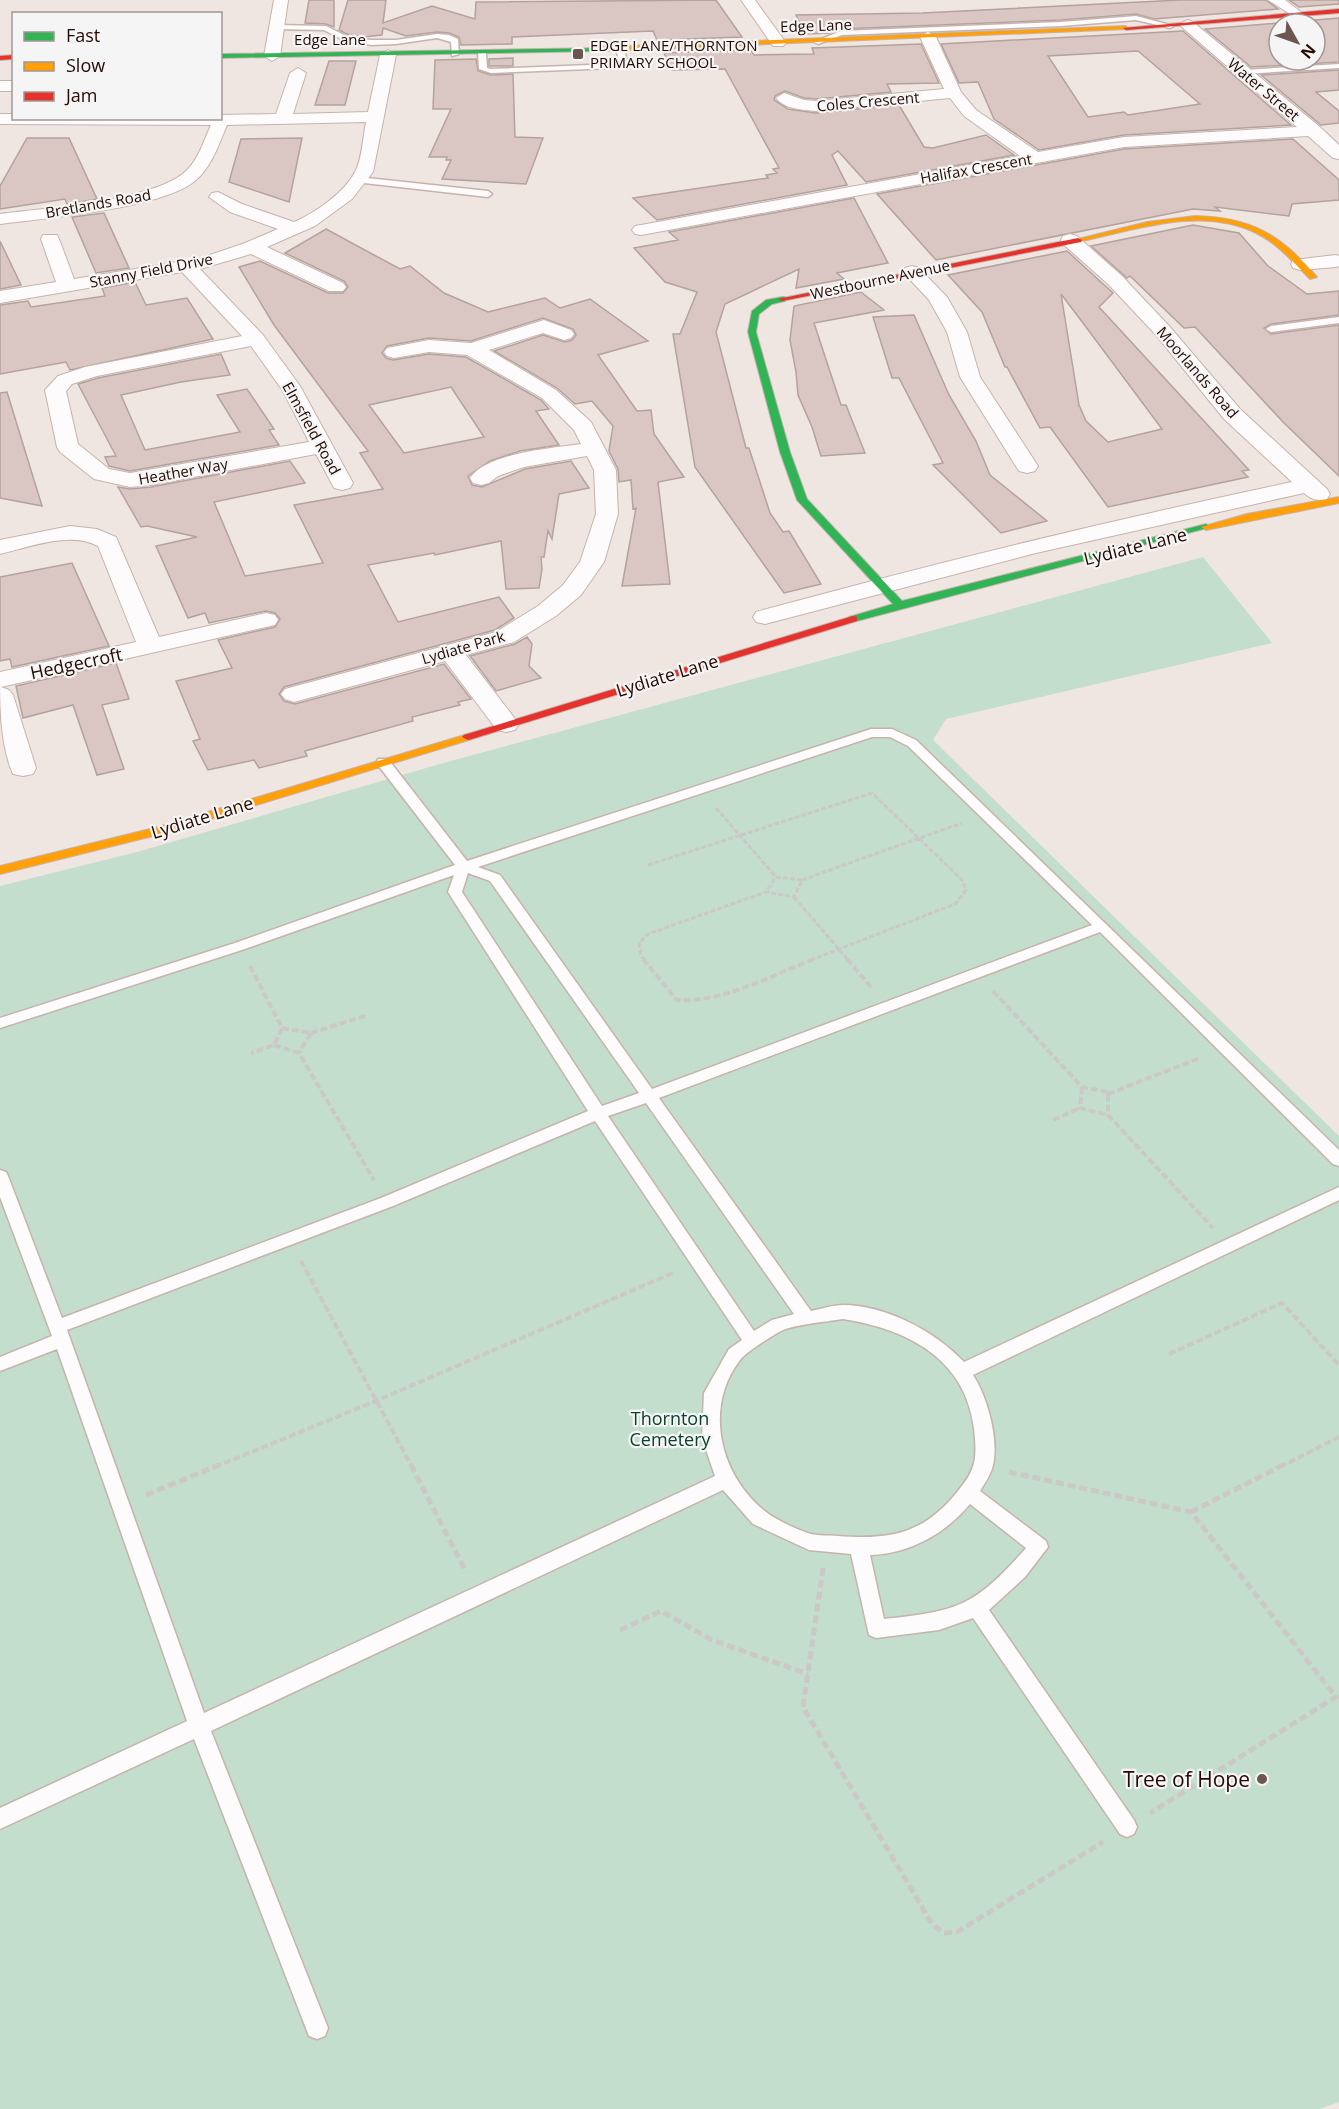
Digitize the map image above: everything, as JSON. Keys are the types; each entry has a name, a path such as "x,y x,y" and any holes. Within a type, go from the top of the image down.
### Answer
{"street":[{"path":"272,56 281,0"},
{"path":"748,0 778,43"},
{"path":"1275,0 1293,12"},
{"name":"Edge Lane","path":"222,56 455,54 1068,33 1267,18"},
{"name":"Water Street","path":"1181,26 1244,72 1339,153"},
{"path":"928,38 954,93 970,113 1035,158"},
{"name":"Stanny Field Drive","path":"0,297 186,266 252,247 309,222 346,195 364,172 373,117 388,55"},
{"path":"283,118 292,77"},
{"name":"Coles Crescent","path":"784,98 807,110 954,93"},
{"path":"222,120 373,117"},
{"name":"Bretlands Road","path":"0,219 136,198 166,190 186,180 199,167 220,120"},
{"name":"Halifax Crescent","path":"641,230 1124,142 1314,131"},
{"path":"217,206 236,208 294,228"},
{"name":"Westbourne Avenue","path":"900,605 802,500 785,452 752,332 755,313 769,302 1193,217 1217,217 1246,223 1274,238 1307,270 1336,261"},
{"path":"50,239 67,285"},
{"name":"Moorlands Road","path":"1070,240 1115,280 1163,332 1232,414 1308,484 1334,501"},
{"path":"252,247 336,287"},
{"name":"Elmsfield Road","path":"186,266 256,339 293,390 342,483"},
{"path":"912,272 937,297 957,332 970,377 1027,466"},
{"path":"394,352 429,346 472,349 544,326 564,334"},
{"name":"Heather Way","path":"256,339 92,371 65,380 55,390 68,447 102,474 130,480 322,447"},
{"name":"Lydiate Park","path":"294,694 504,637 538,616 572,590 592,562 607,513 605,470 583,427 549,394 472,349"},
{"path":"481,478 489,470 506,464 594,448"},
{"name":"Lydiate Lane","path":"765,617 880,585 1182,511 1308,484"},
{"name":"Lydiate Lane","path":"0,870 161,830 900,605 1247,517 1334,501"},
{"path":"0,547 83,532 99,536 108,542 152,646"},
{"name":"Hedgecroft","path":"0,680 266,620"},
{"path":"450,651 506,724"},
{"path":"0,695 23,768"}],"lane":[{"path":"818,42 841,33 1061,24 1136,18 1181,26"},
{"path":"277,27 327,28 332,32 363,41 445,36 455,41 455,54"},
{"path":"1244,72 1339,66"},
{"path":"358,180 488,194"},
{"path":"1271,329 1339,320"},
{"path":"0,1023 240,946 464,867 871,733 892,733 912,743 987,814 1339,1161"},
{"path":"383,762 464,867 495,878 805,1316"},
{"path":"464,867 455,892 598,1113 751,1340"},
{"path":"0,1364 59,1334 290,1239 387,1202 598,1113 649,1096 1102,926"},
{"path":"0,1176 59,1334 199,1727 317,2028"},
{"path":"961,1372 1339,1193"},
{"path":"843,1312 882,1318 901,1325 934,1345 961,1372 976,1398 984,1426 984,1467 968,1492 947,1516 920,1534 898,1543 859,1548 826,1546 801,1540 777,1529 748,1508 724,1481 715,1462 707,1423 709,1404 715,1385 724,1368 736,1353 751,1340 776,1325 805,1316 843,1312"},
{"path":"0,1819 724,1481"},
{"path":"859,1548 876,1629 932,1622 976,1607 1022,1567 1039,1547 968,1492"},
{"path":"976,1607 1127,1827"}],"path":[{"path":"700,789 776,876 802,880 987,814"},
{"path":"648,865 872,793 963,880 966,890 955,904 840,950 735,990 692,1001 677,1000 641,956 639,943 648,934 766,892 795,897 840,950 888,1007"},
{"path":"766,892 776,876"},
{"path":"795,897 802,880"},
{"path":"240,946 282,1028"},
{"path":"976,973 1082,1087 1108,1094 1225,1048"},
{"path":"282,1028 311,1033 368,1015"},
{"path":"274,1046 282,1028"},
{"path":"299,1053 311,1033"},
{"path":"251,1053 274,1046 299,1053 387,1202"},
{"path":"1080,1108 1082,1087"},
{"path":"1108,1094 1108,1114"},
{"path":"1053,1120 1080,1108 1108,1114 1230,1245"},
{"path":"290,1239 378,1401 479,1597"},
{"path":"120,1505 378,1401 697,1262"},
{"path":"1169,1354 1282,1303 1339,1365"},
{"path":"1191,1512 1339,1437"},
{"path":"826,1546 803,1707 932,1924 944,1933 957,1932 1338,1696 1191,1512 984,1467"},
{"path":"620,1630 661,1611 712,1640 808,1674"}],"green space":[{"name":"Thornton Cemetery","path":"1203,557 1272,643 946,719 933,740 1339,1136 1339,2102 1320,2109 0,2109 0,886 137,852 447,762"}],"building":[{"path":"309,0 334,0 334,27 326,24 305,23"},
{"path":"348,0 386,0 383,23 432,6 475,19 476,2 716,0 742,37 657,40 653,31 512,37 512,44 461,45 459,37 449,33 437,32 406,36 383,28 382,35 363,37 349,35 339,30"},
{"path":"1180,0 1266,0 1278,9 1154,19 1136,14 1061,20 841,29 829,33 805,34 796,15 922,13"},
{"path":"1289,0 1339,0 1339,4 1299,7"},
{"path":"1339,18 1339,62 1327,63 1327,19"},
{"path":"1267,24 1267,66 1251,67 1205,29"},
{"path":"1183,31 1291,125 1124,135 1039,150 994,119 978,82 959,83 941,44","holes":["1138,51 1200,104 1128,115 1124,112 1088,117 1048,56"]},
{"path":"921,44 939,83 887,84 891,92 816,99 804,98 785,91 775,96 774,100 788,109 816,113 899,105 924,147 933,148 986,135 1014,155 866,182 838,151 832,155 847,185 657,220 633,198 768,178 766,175 777,173 773,169 779,168 725,69 672,70 664,53 751,50 754,55 814,54 812,48"},
{"path":"513,58 513,66 489,66 489,59"},
{"path":"476,59 478,71 491,75 513,74 515,137 543,138 526,184 442,179 451,160 446,160 447,157 429,157 451,109 433,109 435,60"},
{"path":"329,61 356,61 345,105 315,105"},
{"path":"1339,70 1339,90 1316,92 1339,111 1339,123 1321,125 1261,75 1327,72"},
{"path":"27,138 69,138 97,199 67,204 65,199 0,209 0,186"},
{"path":"302,138 289,202 229,182 241,139"},
{"path":"1293,139 1339,180 1339,200 1292,204 1289,216 1215,207 1220,211 1193,209 936,260 877,194 1124,149"},
{"path":"854,198 888,263 837,273 844,279 796,288 799,269 725,304 716,332 746,448 749,448 770,513 783,532 789,531 821,584 784,593 695,467 673,334 680,334 697,292 665,282 634,248 678,240 669,232"},
{"path":"104,213 129,268 96,273 72,217"},
{"path":"1193,225 1239,233 1268,266 1307,294 1339,291 1339,315 1271,324 1264,328 1271,334 1339,325 1339,476 1283,422 1195,327 1184,328 1130,276 1127,278 1091,246"},
{"path":"326,229 400,269 410,266 444,293 488,312 545,298 560,308 590,299 648,341 598,355 637,411 651,410 654,434 684,477 658,482 670,584 622,586 636,508 633,509 631,480 619,482 618,469 609,451 613,426 592,401 575,404 557,388 494,351 543,335 565,342 572,340 576,335 573,329 543,318 471,341 429,338 387,346 382,353 386,358 393,360 429,354 466,357 541,400 549,409 536,411 559,445 520,451 490,461 468,476 472,485 482,487 525,469 571,461 589,488 559,494 552,539 548,531 544,557 541,557 539,588 506,589 501,541 435,555 434,553 368,565 398,622 499,597 514,618 495,630 284,687 279,694 284,701 295,704 444,664 471,699 458,702 460,705 412,717 413,721 305,751 307,756 259,768 254,760 208,770 193,741 200,739 176,681 232,668 218,640 275,627 280,619 275,613 266,611 209,623 205,613 188,618 156,546 197,537 147,526 141,527 118,487 130,489 151,487 290,461 305,483 214,502 245,576 323,563 294,505 383,489 360,453 368,451 274,325 239,267 260,261 328,293 343,293 348,287 344,281 285,253","holes":["451,387 484,437 404,453 369,405"]},
{"path":"0,241 21,285 0,289"},
{"path":"1067,251 1113,293 1099,307 1249,470 1242,471 1248,477 1108,507 1050,427 1040,428 1005,367 982,312 948,275","holes":["1061,294 1162,429 1108,442 1086,421 1079,405"]},
{"path":"135,282 146,305 187,298 213,339 70,370 66,362 0,374 0,305 28,301 31,307 105,296 102,288"},
{"path":"861,292 884,310 814,323 841,405 846,405 865,453 821,456 812,427 798,395 790,340 794,306"},
{"path":"914,315 949,395 976,441 990,475 1047,521 1001,533 933,465 943,463 899,378 892,378 873,317"},
{"path":"221,354 230,375 181,382 121,395 145,450 240,432 217,395 247,389 274,429 269,430 279,445 130,471 109,466 105,457 116,456 78,384"},
{"path":"7,392 42,506 0,498 0,393"},
{"path":"72,563 109,646 12,667 10,659 0,661 0,577"},
{"path":"527,637 532,644 529,666 541,678 496,691 470,656 515,644"},
{"path":"116,663 129,699 102,705 124,769 97,775 73,705 23,718 16,686"}],"traffic: fast":[{"path":"222,56 603,49"},
{"path":"782,299 769,302 755,313 752,332 785,452 802,500 900,605"},
{"path":"853,619 1206,527"}],"traffic: slow":[{"path":"603,49 1126,28"},
{"path":"1078,240 1171,220 1219,219 1241,223 1268,236 1313,277"},
{"path":"1206,527 1339,500"},
{"path":"0,870 161,830 468,737"}],"traffic: jam":[{"path":"1126,28 1339,11"},
{"path":"0,58 12,57"},
{"path":"782,299 1078,240"},
{"path":"468,737 853,619"}],"place":[{"name":"EDGE LANE/THORNTON PRIMARY SCHOOL","path":"578,54"},
{"name":"Tree of Hope","path":"1262,1779"}]}
